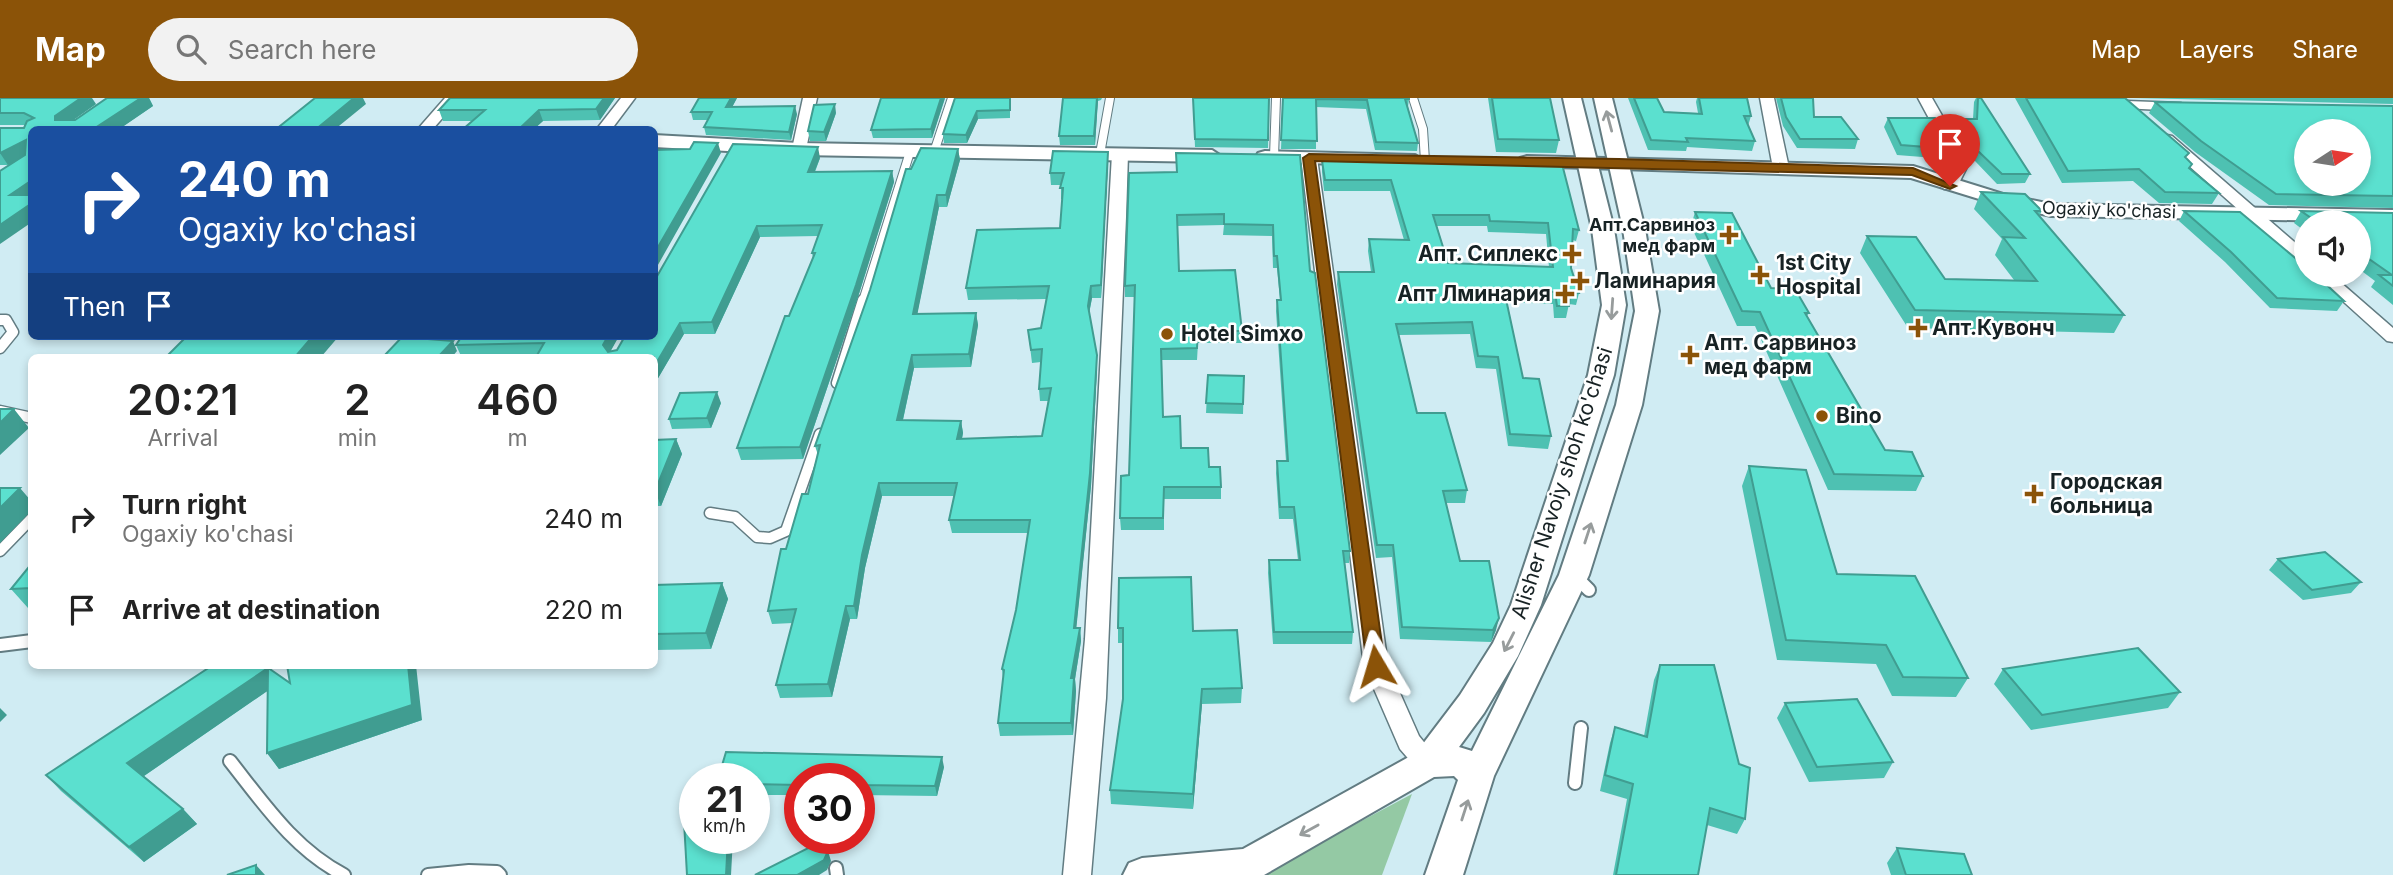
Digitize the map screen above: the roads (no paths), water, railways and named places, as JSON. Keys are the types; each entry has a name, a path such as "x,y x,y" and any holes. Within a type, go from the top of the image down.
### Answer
{"main road":[{"name":"Alisher Navoiy shoh ko'chasi","path":"1429,763 1472,704 1507,646 1526,605 1601,375 1614,305 1603,229 1572,98"},
{"name":"Alisher Navoiy shoh ko'chasi","path":"1444,875 1476,776 1532,663 1582,582 1629,405 1647,311 1619,163 1603,98"},
{"path":"1142,875 1245,870 1429,763 1461,761 1476,776"}],"street":[{"path":"428,126 453,98"},
{"path":"606,126 628,98"},
{"path":"799,149 810,98"},
{"path":"1767,98 1781,167"},
{"path":"1925,98 1961,163 1950,186"},
{"path":"2124,102 2197,107"},
{"path":"2124,102 2294,249"},
{"path":"658,142 728,152 799,149 1432,161"},
{"path":"1077,875 1085,811 1111,330 1120,219 1110,154"},
{"path":"1309,158 1376,666 1409,742 1429,763"},
{"name":"Ogaxiy ko'chasi","path":"1506,162 1913,172 1950,186 2051,210 2393,216"},
{"path":"2336,287 2393,337"}],"lane":[{"path":"934,152 952,98"},
{"path":"1110,98 1110,154"},
{"path":"1274,157 1276,98"},
{"path":"1413,98 1432,161"},
{"path":"833,396 910,152"},
{"path":"0,320 6,320 13,332 0,348"},
{"path":"0,411 28,417"},
{"path":"710,513 735,517 746,532 760,539 777,537 786,531 824,421"},
{"path":"0,551 28,522"},
{"path":"0,645 28,642"},
{"path":"1575,783 1581,728"},
{"path":"230,761 294,840 333,870 344,875"},
{"path":"428,875 469,871 497,872 500,875"}],"place":[{"name":"Апт.Сарвиноз мед фарм","path":"1729,235"},
{"name":"Апт. Сиплекс","path":"1572,254"},
{"name":"1st City Hospital","path":"1760,275"},
{"name":"Ламинария","path":"1580,281"},
{"name":"Апт Лминария","path":"1565,294"},
{"name":"Апт.Кувонч","path":"1918,328"},
{"name":"Hotel Simxo","path":"1167,334"},
{"name":"Апт. Сарвиноз мед фарм","path":"1690,355"},
{"name":"Bino","path":"1822,416"},
{"name":"Городская больница","path":"2034,494"}]}
